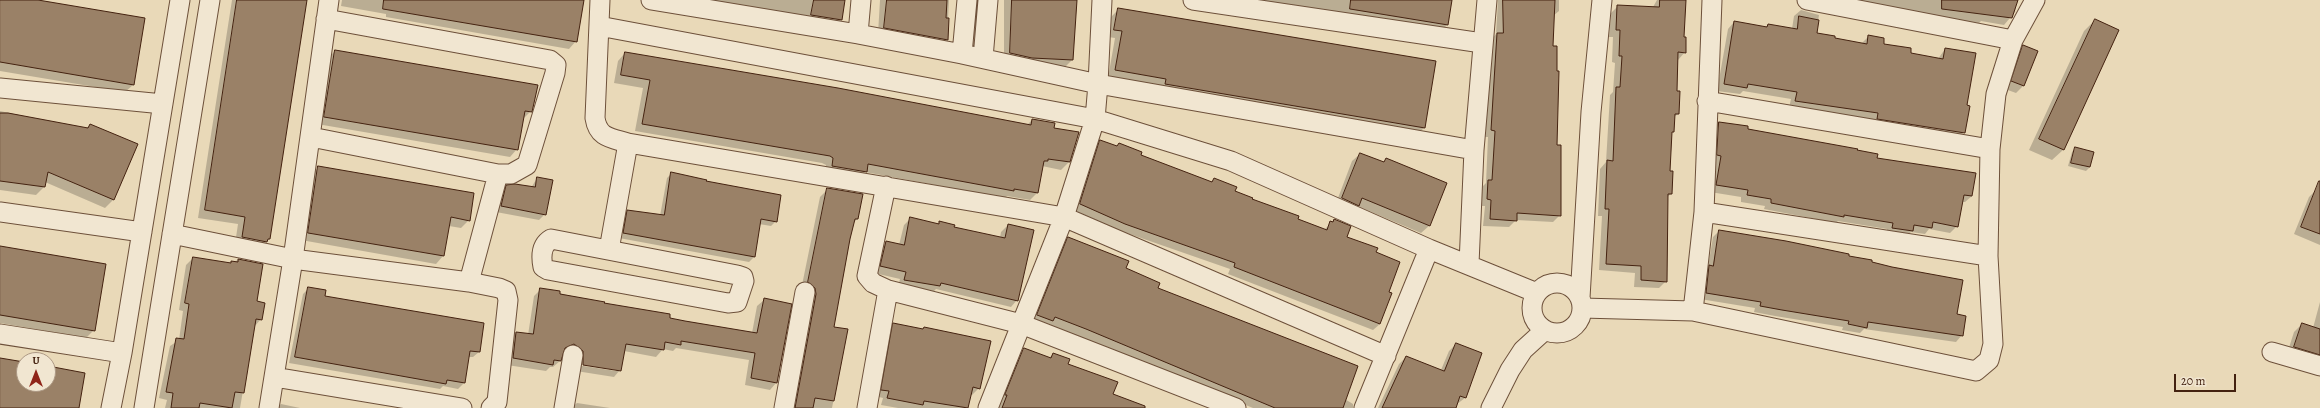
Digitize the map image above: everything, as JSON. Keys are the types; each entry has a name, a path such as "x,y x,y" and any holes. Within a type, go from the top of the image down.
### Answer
{"street":[{"path":"111,408 122,353 180,0"},
{"path":"144,408 210,0"},
{"path":"269,408 311,136 329,0"},
{"path":"600,0 595,118 596,129 605,136 628,143 1064,217 1386,356"},
{"path":"651,0 858,34 983,58 1098,84 1474,150"},
{"path":"858,34 861,0"},
{"path":"962,54 967,0"},
{"path":"983,58 988,0"},
{"path":"988,408 1064,217 1095,119 1102,0"},
{"path":"1193,0 1482,43"},
{"path":"1469,264 1474,150 1482,43 1487,0"},
{"path":"1581,303 1574,290 1565,284 1555,283 1544,286 1537,293 1532,303 1532,313 1537,323 1545,330 1552,333 1567,331 1580,319 1581,303 1591,112 1602,0"},
{"path":"1693,311 1704,212 1712,0"},
{"path":"1807,0 2013,40"},
{"path":"1581,303 1693,311 1976,371 1989,360 1993,344 1988,256 1990,149 1996,94 2013,40 2035,0"},
{"path":"311,136 498,174 511,174 527,165 555,73 556,65 550,60 326,19"},
{"path":"599,26 1095,119 1231,161 1429,249 1469,264 1537,293"},
{"path":"0,88 163,104"},
{"path":"1707,101 1990,149"},
{"path":"610,250 628,143"},
{"path":"152,169 182,172"},
{"path":"469,282 498,174"},
{"path":"886,186 867,276 873,284 888,290 1021,324 1236,408"},
{"path":"0,212 142,232"},
{"path":"1704,212 1988,256"},
{"path":"172,234 293,258 469,282 499,288 506,291 508,300 497,402 491,408"},
{"path":"552,239 610,250 737,275 743,277 744,281 737,302 728,303 548,270 543,267 541,259 543,249 547,242 552,239"},
{"path":"1364,408 1429,249"},
{"path":"866,408 888,290"},
{"path":"784,408 804,292"},
{"path":"1491,408 1510,370 1523,350 1545,330"},
{"path":"0,334 122,353"},
{"path":"2272,352 2320,366"},
{"path":"564,408 573,354"},
{"path":"274,377 462,408"}],"building":[{"path":"0,0 38,0 145,18 134,85 0,62"},
{"path":"237,0 307,0 270,239 268,239 267,242 242,237 245,217 205,210"},
{"path":"384,0 584,0 577,42 383,9"},
{"path":"814,0 845,0 842,20 811,15"},
{"path":"887,0 947,0 946,18 949,18 948,40 884,28"},
{"path":"1012,0 1077,0 1073,60 1032,58 1010,53"},
{"path":"1351,0 1452,0 1448,25 1350,9"},
{"path":"1503,0 1555,0 1553,46 1557,46 1557,71 1559,71 1557,145 1561,145 1561,216 1517,213 1517,221 1490,219 1491,200 1487,199 1488,180 1492,180 1495,131 1491,130 1497,33 1503,33"},
{"path":"1660,0 1686,0 1684,37 1686,37 1686,53 1678,52 1677,91 1680,91 1679,114 1675,114 1674,132 1672,132 1670,171 1673,171 1672,194 1668,194 1667,282 1641,280 1641,266 1606,264 1609,209 1605,209 1607,160 1613,161 1616,87 1620,87 1622,56 1619,56 1620,30 1616,30 1617,5 1659,7"},
{"path":"1942,0 2018,0 2012,18 1942,9"},
{"path":"1118,8 1436,61 1425,128 1165,84 1166,79 1115,70 1122,31 1114,30"},
{"path":"1799,16 1819,20 1817,33 1835,36 1835,38 1867,44 1868,35 1884,38 1884,44 1911,48 1911,53 1943,59 1945,48 1976,53 1967,105 1970,106 1965,133 1877,119 1878,113 1795,101 1797,92 1748,84 1747,88 1724,84 1734,21 1767,27 1768,24 1797,29"},
{"path":"2095,19 2119,30 2064,150 2039,139"},
{"path":"2023,45 2038,51 2024,86 2011,81"},
{"path":"335,50 538,85 532,112 525,111 518,150 324,117"},
{"path":"625,52 838,88 1031,125 1032,119 1055,123 1054,128 1079,132 1070,162 1048,159 1048,161 1044,161 1038,193 1014,189 1014,191 868,164 867,172 832,166 833,158 830,156 642,124 650,80 621,75"},
{"path":"0,113 8,113 88,128 90,124 138,144 114,200 48,172 45,187 0,181"},
{"path":"1719,122 1748,126 1748,129 1858,149 1857,150 1878,154 1877,158 1976,173 1972,196 1964,195 1958,227 1933,222 1932,228 1914,225 1913,231 1892,228 1893,223 1844,215 1844,217 1771,203 1771,199 1747,195 1748,190 1716,185 1721,156 1717,155"},
{"path":"1100,140 1117,146 1119,143 1142,152 1141,155 1212,182 1214,178 1237,187 1235,191 1253,198 1252,199 1299,216 1298,219 1327,230 1330,221 1333,222 1334,219 1351,226 1347,237 1378,248 1376,252 1400,262 1389,292 1392,293 1380,324 1234,267 1235,263 1125,224 1080,204"},
{"path":"2075,147 2094,152 2090,167 2071,163"},
{"path":"1360,153 1384,162 1386,158 1447,183 1430,226 1362,198 1359,206 1342,198"},
{"path":"318,166 474,193 470,221 451,217 444,256 308,233"},
{"path":"671,172 707,180 706,181 781,195 777,222 761,219 755,257 623,233 627,210 664,215"},
{"path":"537,177 553,180 546,215 501,206 506,185 515,184 535,187"},
{"path":"2320,181 2320,234 2301,227"},
{"path":"827,188 863,194 858,219 855,219 850,239 834,327 848,329 834,401 815,398 813,408 795,408 816,294 815,288 808,282"},
{"path":"910,217 939,224 939,221 955,225 954,227 1005,238 1008,224 1034,230 1018,301 941,283 940,286 904,280 906,272 880,266 886,241 904,245"},
{"path":"1719,230 1786,241 1849,254 1849,256 1872,260 1872,262 1892,267 1963,280 1957,314 1966,316 1963,336 1868,322 1867,328 1848,324 1849,321 1760,306 1761,302 1706,293 1709,265 1713,266"},
{"path":"1068,237 1129,261 1126,268 1160,283 1158,288 1358,366 1343,408 1275,408 1086,329 1055,317 1053,321 1037,315"},
{"path":"0,246 106,264 95,331 0,315"},
{"path":"193,257 231,263 231,261 238,262 238,259 263,264 257,301 265,303 262,320 256,319 244,393 235,392 232,408 200,403 199,408 171,408 173,393 166,392 176,338 184,339 189,304 185,303"},
{"path":"308,287 326,290 325,296 484,323 480,352 470,351 465,383 447,380 446,384 295,357"},
{"path":"540,288 560,291 560,294 605,302 604,303 670,314 670,318 757,333 764,298 792,304 777,383 751,378 755,353 681,341 681,345 665,342 664,350 626,344 621,371 583,365 583,351 574,344 565,348 561,361 554,360 553,365 513,358 516,332 533,334"},
{"path":"893,323 923,329 924,327 991,341 980,389 973,387 968,408 924,401 923,405 887,398 889,391 881,390"},
{"path":"2302,323 2320,329 2320,355 2294,347"},
{"path":"1456,343 1482,353 1466,398 1460,396 1456,408 1382,408 1406,356 1444,371"},
{"path":"1024,348 1051,358 1053,353 1070,359 1068,364 1118,382 1113,394 1145,406 1145,408 1002,408 1007,395 1005,395"},
{"path":"0,358 16,361 16,392 56,392 56,368 85,373 79,408 0,408"}]}
